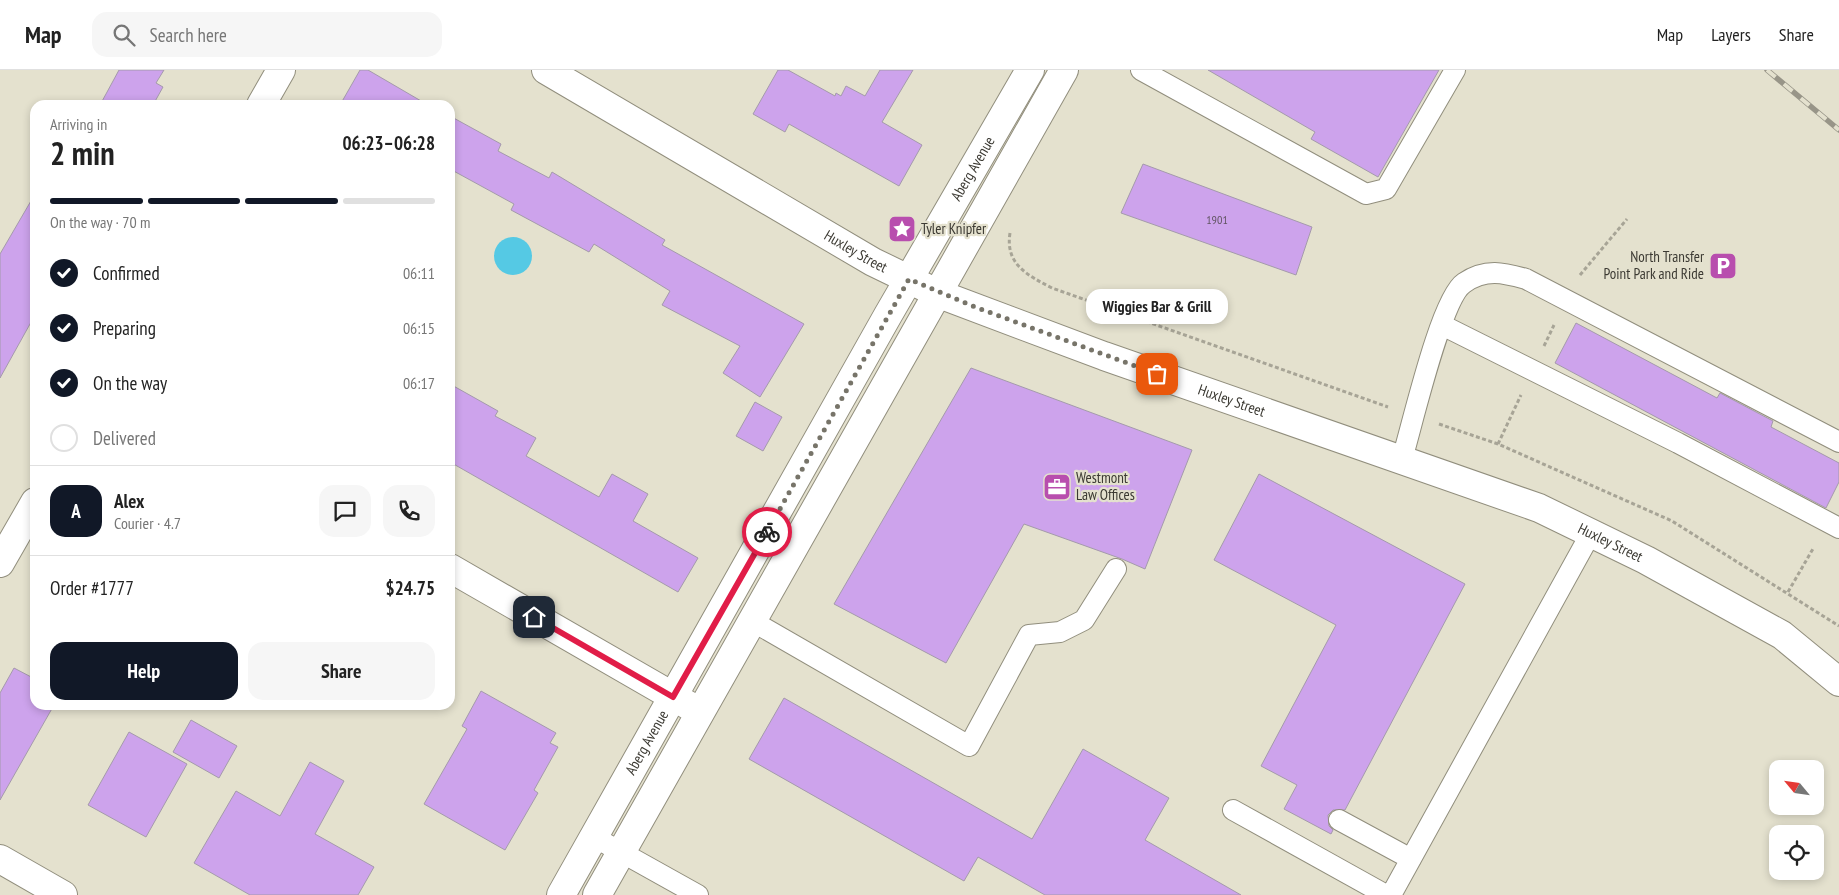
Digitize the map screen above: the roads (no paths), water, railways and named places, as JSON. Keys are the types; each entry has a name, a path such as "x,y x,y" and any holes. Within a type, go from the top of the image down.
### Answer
{"street":[{"path":"264,100 281,70"},
{"name":"Huxley Street","path":"546,70 874,262 939,294 1104,356 1539,508 1646,560 1782,635 1836,673"},
{"name":"Aberg Avenue","path":"561,895 909,279 1030,70"},
{"name":"Aberg Avenue","path":"597,895 939,294 1064,70"},
{"path":"0,563 30,511"},
{"path":"455,571 700,712"},
{"path":"0,859 63,895"}],"lane":[{"path":"1141,70 1366,194 1386,189 1455,70"},
{"path":"1402,459 1442,324 1452,297 1463,283 1485,273 1501,272 1526,280 1839,442"},
{"path":"1442,324 1678,443 1839,528"},
{"path":"1391,895 1591,533"},
{"path":"752,621 969,746 1029,635 1060,632 1084,620 1116,569"},
{"path":"1234,810 1386,895"},
{"path":"1339,820 1411,858"},
{"path":"594,837 698,895"}],"water":[{"path":"513,237 520,238 526,243 531,249 531,263 526,269 520,274 513,275 506,274 500,269 495,263 494,256 495,249 500,243 506,238"}],"railway":[{"path":"1767,70 1839,130"}],"place":[{"name":"Tyler Knipfer","path":"902,229"},
{"name":"North Transfer Point Park and Ride","path":"1723,266"},
{"name":"Wiggies Bar & Grill","path":"1157,374"},
{"name":"Westmont Law Offices","path":"1057,487"}]}
